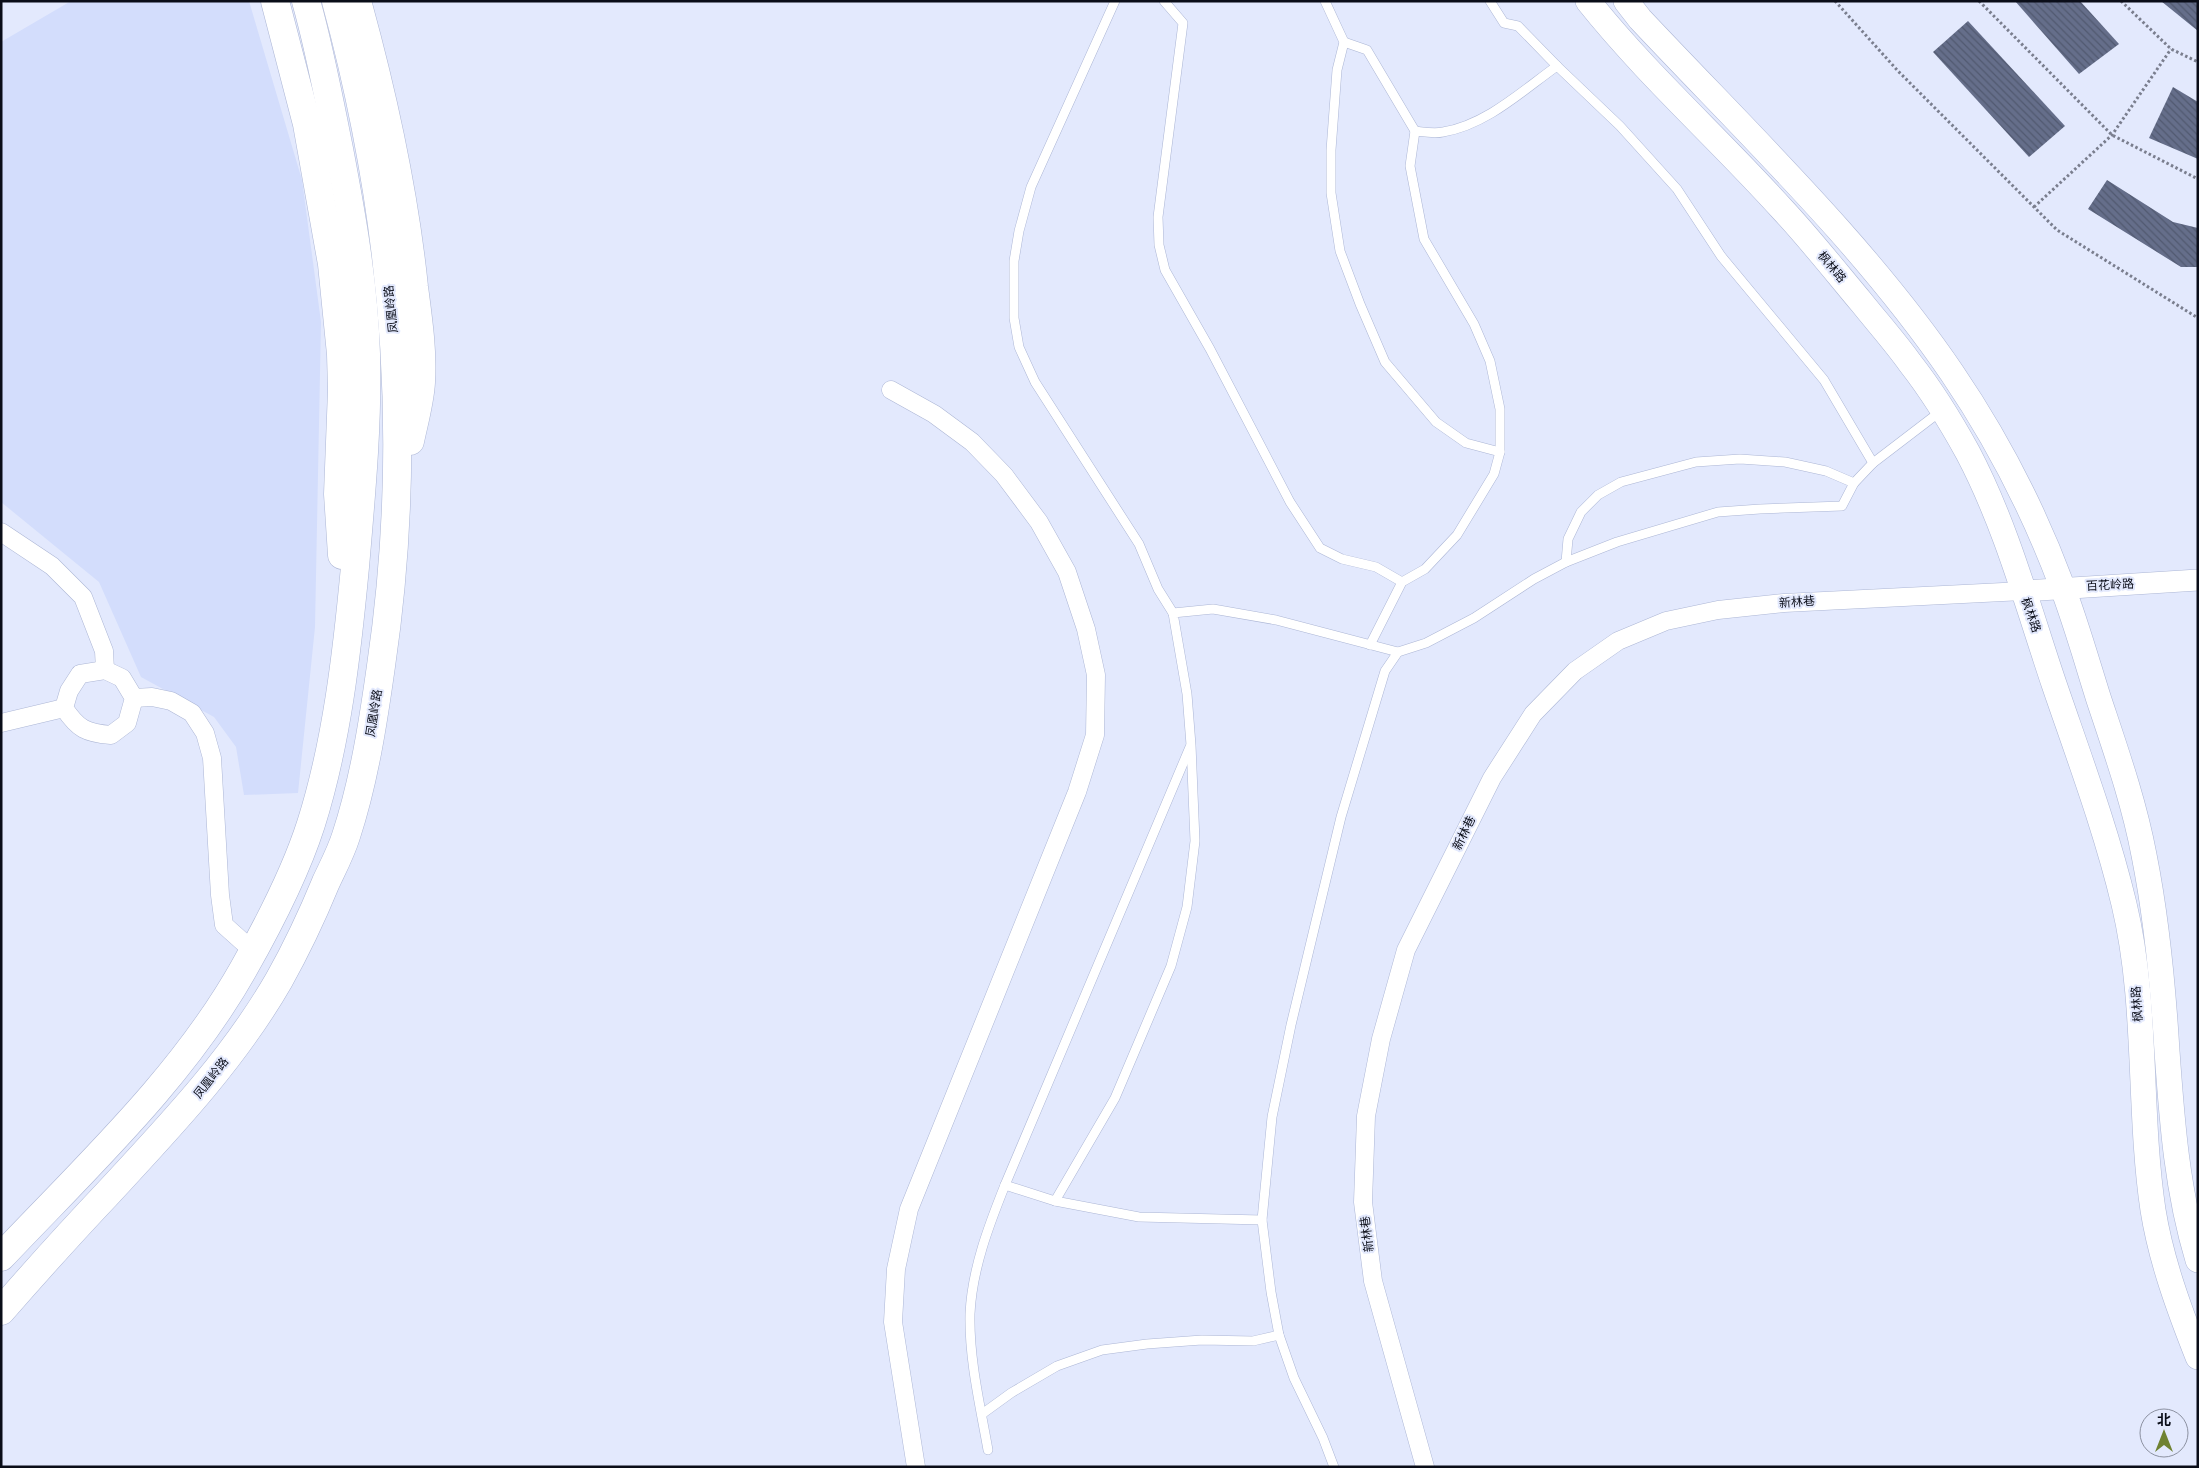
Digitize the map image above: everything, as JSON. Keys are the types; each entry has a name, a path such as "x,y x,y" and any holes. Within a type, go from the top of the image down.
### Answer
{"main road":[{"path":"275,1 294,68 309,134 332,264 339,323 342,390 338,494 346,640"},
{"path":"1,1257 108,1144 177,1064 216,1012 269,922 310,827 328,754 346,640 358,523 366,388 363,303 349,204 326,85 306,1"},
{"name":"凤凰岭路","path":"1,1311 63,1241 177,1119 215,1074 253,1021 278,981 304,932 346,837 368,747 386,635 396,519 398,402 385,247 372,160 362,105 336,1"},
{"path":"357,1 375,66 399,178 411,256 420,345 421,382 396,519"},
{"name":"枫林路","path":"1588,1 1614,33 1788,216 1909,361 1943,410 1970,456 2001,530 2023,591 2094,802 2125,907 2137,990 2147,1154 2153,1207 2159,1242 2169,1278 2198,1357"},
{"path":"1626,1 1640,19 1840,232 1921,331 1970,402 2001,453 2043,540 2063,587 2123,773 2143,850 2158,942 2174,1145 2191,1236 2198,1260"}],"street":[{"path":"891,390 934,414 972,442 1004,475 1039,522 1067,572 1086,629 1096,675 1095,735 1077,792 909,1209 896,1269 892,1322 916,1467"},
{"path":"1,532 52,566 83,597 104,651 104,670"},
{"name":"百花岭路","path":"2023,591 2198,580"},
{"name":"新林巷","path":"1425,1467 1373,1281 1363,1202 1366,1116 1381,1039 1406,950 1492,778 1533,714 1575,671 1618,641 1666,621 1718,610 1784,603 2023,591"},
{"path":"104,670 122,678 134,698 127,723 112,735 90,733 74,723 64,708 68,691 80,674 104,670"},
{"path":"134,698 152,697 171,701 192,713 205,733 212,758 220,895 224,925 253,951"},
{"path":"1,723 64,708"}],"lane":[{"path":"1055,1200 1116,1098 1171,966 1187,907 1195,841 1187,694 1172,612 1158,589 1139,544 1035,382 1018,347 1014,318 1014,261 1018,231 1031,187 1115,1"},
{"path":"1164,1 1183,23 1158,217 1159,245 1165,270 1210,349 1290,502 1320,548 1342,559 1376,566 1402,582"},
{"path":"1325,1 1344,42 1337,70 1331,150 1331,193 1340,251 1385,362 1436,422 1466,443 1500,452"},
{"path":"1490,1 1504,23 1518,26 1620,126 1677,190 1721,256 1824,380 1873,462"},
{"path":"1344,42 1367,50 1415,132 1410,166 1424,239 1474,324 1490,361 1500,409 1500,452 1494,474 1457,534 1425,570 1402,582 1370,645"},
{"path":"1415,132 1442,133 1475,122 1508,102 1557,66"},
{"path":"1172,612 1213,609 1276,620 1398,652 1426,643 1474,618 1534,579 1566,562 1617,542 1718,512 1760,508 1842,506 1854,482 1873,462 1943,410"},
{"path":"1566,562 1568,539 1581,512 1598,494 1621,482 1696,462 1740,459 1785,462 1826,471 1854,482"},
{"path":"1334,1467 1323,1438 1294,1378 1279,1335 1271,1292 1262,1220 1272,1117 1291,1025 1341,817 1385,671 1398,652"},
{"path":"988,1450 971,1351 970,1312 986,1233 1191,745"},
{"path":"1005,1185 1055,1200 1139,1217 1262,1220"},
{"path":"982,1414 1011,1393 1057,1366 1102,1350 1202,1340 1252,1341 1279,1335"}],"path":[{"path":"1836,1 1898,71 2057,230 2198,318"},
{"path":"1979,1 2112,135 2198,179"},
{"path":"2121,1 2171,49 2198,62"},
{"path":"2034,207 2112,135 2171,49"}],"shaded area":[{"path":"71,1 249,1 302,180 321,322 315,627 298,793 244,795 236,747 214,717 141,677 99,582 1,502 1,42"}],"building":[{"path":"2015,1 2080,1 2119,44 2079,74"},
{"path":"2161,1 2198,1 2198,31"},
{"path":"1968,21 2065,126 2029,157 1933,52"},
{"path":"2173,87 2198,102 2198,159 2149,138"},
{"path":"2107,180 2173,222 2198,228 2198,267 2181,267 2088,209"}]}
